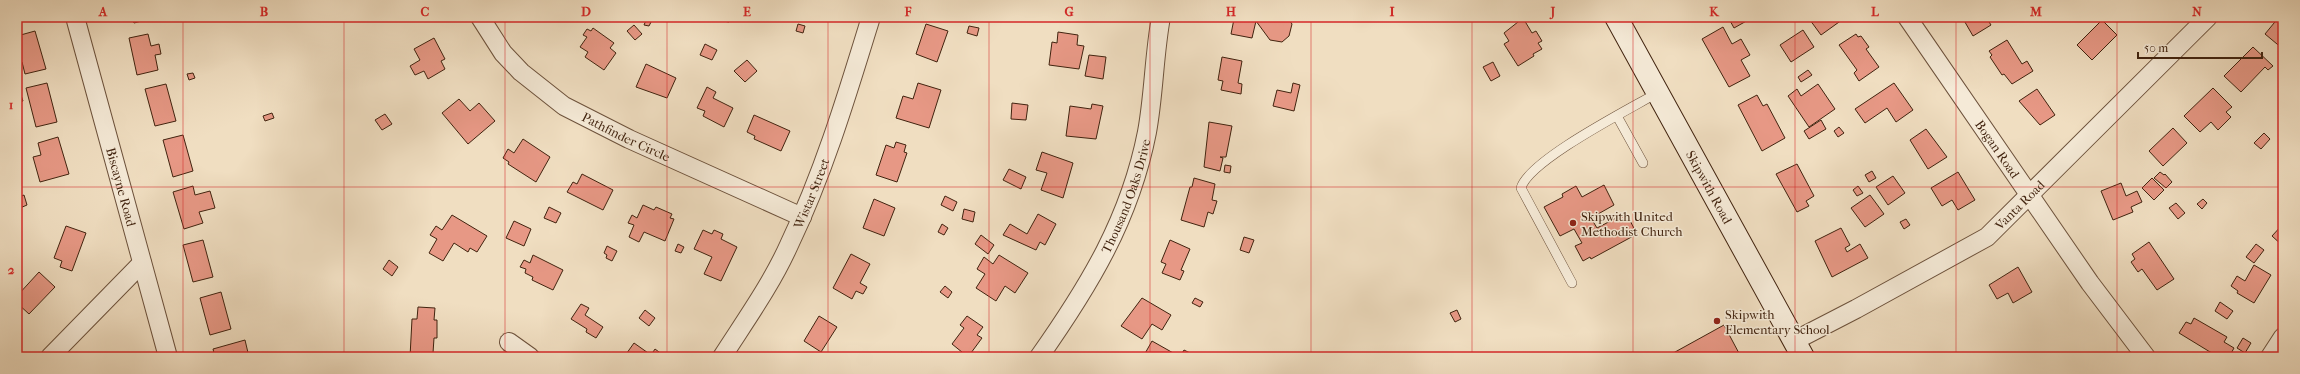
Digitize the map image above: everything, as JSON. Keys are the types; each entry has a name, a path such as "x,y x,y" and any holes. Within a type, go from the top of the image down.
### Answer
{"main road":[{"name":"Skipwith Road","path":"1616,17 1798,349"}],"street":[{"name":"Biscayne Road","path":"75,17 168,357"},
{"name":"Pathfinder Circle","path":"480,17 500,49 521,72 564,106 628,139 802,217"},
{"name":"Wistar Street","path":"722,357 763,294 789,247 835,133 871,17"},
{"name":"Thousand Oaks Drive","path":"1039,357 1070,313 1100,264 1126,206 1142,157 1147,130 1161,17"},
{"name":"Bogan Road","path":"1907,17 2090,283 2146,357"},
{"name":"Vanta Road","path":"1798,349 1864,306 1987,237 2208,17"},
{"path":"50,357 142,263"},
{"path":"2270,357 2283,337"},
{"path":"509,342 530,357"}],"lane":[{"path":"1572,283 1521,188 1523,180 1556,153 1657,93"},
{"path":"1617,116 1643,162"}],"building":[{"path":"131,17 153,17 153,18 134,23"},
{"path":"724,17 730,17 729,22 723,21"},
{"path":"1223,17 1287,17 1292,24 1289,36 1282,42 1270,40 1256,21 1252,38 1231,34 1234,19"},
{"path":"1728,17 1749,17 1750,19 1734,28"},
{"path":"1814,17 1846,17 1821,35 1810,20"},
{"path":"1962,17 1986,17 1991,25 1973,36"},
{"path":"2279,17 2283,17 2283,49 2265,34"},
{"path":"647,18 652,20 649,26 644,25"},
{"path":"1523,18 1532,33 1536,31 1542,41 1538,43 1542,49 1518,66 1504,44 1509,41 1504,33"},
{"path":"2102,20 2117,35 2092,60 2077,45"},
{"path":"798,24 805,26 803,33 796,31"},
{"path":"926,24 948,31 937,62 916,54"},
{"path":"634,25 642,34 635,40 627,31"},
{"path":"969,26 979,28 977,36 967,33"},
{"path":"1723,27 1732,44 1741,39 1750,55 1741,60 1750,76 1729,87 1702,39"},
{"path":"593,28 614,43 610,48 616,53 604,70 585,57 588,52 580,47 587,37 583,35 587,29 591,31"},
{"path":"1803,30 1814,47 1791,62 1780,45"},
{"path":"35,31 46,69 25,74 22,62 17,63 17,36"},
{"path":"1058,32 1078,35 1077,45 1084,46 1079,69 1049,65 1052,42 1057,43"},
{"path":"148,34 151,46 159,44 161,54 155,55 158,70 137,75 129,38"},
{"path":"1856,34 1858,37 1861,36 1869,47 1866,49 1879,67 1859,81 1854,73 1857,70 1839,45"},
{"path":"434,38 445,59 441,61 445,69 428,79 424,71 415,75 410,66 420,60 414,49"},
{"path":"2007,40 2022,64 2027,61 2033,71 2012,84 2004,74 2002,75 1990,57 1992,55 1989,51"},
{"path":"705,44 717,50 712,60 700,55"},
{"path":"2253,47 2273,66 2268,70 2265,67 2241,92 2224,76"},
{"path":"1089,55 1106,57 1103,79 1085,76"},
{"path":"1222,57 1242,61 1238,83 1242,84 1241,94 1221,90 1223,81 1218,80"},
{"path":"747,60 757,71 745,82 734,71"},
{"path":"1493,62 1500,76 1491,81 1483,67"},
{"path":"646,64 676,78 667,98 636,87"},
{"path":"1808,70 1812,75 1801,82 1798,77"},
{"path":"193,73 195,78 189,80 187,74"},
{"path":"17,83 23,101 17,103"},
{"path":"47,83 57,122 36,127 26,88"},
{"path":"918,83 941,90 929,128 896,118 903,96 913,99"},
{"path":"1293,83 1300,85 1294,111 1273,106 1277,90 1291,93"},
{"path":"1894,83 1913,110 1896,122 1887,108 1865,123 1855,109"},
{"path":"166,84 176,121 155,126 145,89"},
{"path":"1818,84 1835,109 1809,127 1788,96 1797,89 1801,96"},
{"path":"707,87 716,92 713,98 733,108 724,127 703,116 705,111 697,108"},
{"path":"2213,88 2232,107 2226,112 2231,117 2218,130 2211,122 2200,132 2184,116"},
{"path":"2037,89 2055,115 2040,125 2019,101"},
{"path":"1757,95 1763,106 1767,104 1785,138 1762,151 1738,105"},
{"path":"459,99 470,111 479,103 495,121 468,144 442,113"},
{"path":"1012,103 1028,105 1026,120 1011,119"},
{"path":"1092,104 1103,106 1096,139 1066,136 1070,106 1091,109"},
{"path":"272,113 274,118 265,121 263,116"},
{"path":"385,114 392,124 382,130 375,120"},
{"path":"754,115 790,131 781,151 754,139 755,136 747,132"},
{"path":"1821,120 1826,129 1809,139 1804,131"},
{"path":"1209,122 1232,126 1226,157 1220,157 1223,158 1220,171 1204,167"},
{"path":"1839,127 1844,133 1838,137 1834,131"},
{"path":"2173,128 2187,143 2163,166 2149,151"},
{"path":"1926,129 1947,157 1928,169 1910,140"},
{"path":"2264,133 2270,139 2261,149 2254,143"},
{"path":"183,135 193,171 173,177 163,140"},
{"path":"58,137 69,174 40,182 33,157 41,155 38,143"},
{"path":"523,139 550,157 536,182 508,164 509,162 503,158 508,149 514,153"},
{"path":"896,142 906,145 904,152 907,153 897,182 876,175 886,145 894,148"},
{"path":"1042,152 1073,163 1063,198 1041,190 1047,173 1036,170"},
{"path":"1797,164 1814,196 1806,201 1809,206 1797,212 1776,174"},
{"path":"1225,165 1231,166 1230,173 1224,172"},
{"path":"1009,169 1026,177 1021,189 1003,180"},
{"path":"1872,171 1876,178 1869,182 1865,175"},
{"path":"1958,172 1975,200 1958,210 1952,200 1942,206 1931,188"},
{"path":"2160,172 2164,175 2165,174 2172,182 2166,188 2154,178"},
{"path":"582,174 613,190 603,210 567,192 573,182 577,184"},
{"path":"1893,176 1905,193 1888,205 1876,187"},
{"path":"1194,178 1215,184 1212,200 1217,201 1213,214 1208,212 1204,227 1181,220"},
{"path":"2152,178 2164,190 2154,200 2142,188"},
{"path":"2121,183 2126,196 2137,191 2142,202 2131,207 2133,212 2113,220 2101,191"},
{"name":"Skipwith United Methodist Church","path":"1604,185 1614,205 1591,218 1597,228 1626,213 1637,234 1591,259 1590,257 1583,261 1575,246 1582,243 1574,229 1560,236 1544,207 1563,197 1562,194 1576,186 1582,197"},
{"path":"193,186 195,195 210,191 215,208 199,212 203,223 184,229 173,192"},
{"path":"1858,186 1863,193 1857,196 1853,190"},
{"path":"24,195 27,205 20,208 17,198"},
{"path":"1870,195 1884,214 1865,227 1851,208"},
{"path":"945,196 957,202 953,211 941,205"},
{"path":"874,199 895,208 884,236 863,228"},
{"path":"2203,199 2207,203 2202,209 2197,204"},
{"path":"2176,203 2185,213 2178,219 2169,208"},
{"path":"643,205 654,210 656,207 672,214 670,218 674,219 665,241 644,232 639,242 629,237 634,225 628,223 632,215 637,218"},
{"path":"549,207 561,213 556,223 544,218"},
{"path":"964,209 975,212 973,222 962,219"},
{"path":"1038,214 1056,224 1045,245 1040,242 1036,250 1003,235 1010,224 1027,234"},
{"path":"452,215 487,236 477,252 470,248 468,252 454,243 443,261 429,253 437,239 430,235 436,226 442,230"},
{"path":"1906,219 1910,225 1904,229 1900,222"},
{"path":"514,221 531,229 524,246 506,238"},
{"path":"942,224 948,228 944,235 938,232"},
{"path":"2283,224 2283,246 2272,236"},
{"path":"66,226 86,233 72,271 60,267 62,261 54,258"},
{"path":"1841,228 1850,245 1845,248 1847,252 1860,244 1868,258 1832,277 1815,241"},
{"path":"703,230 712,234 714,230 723,234 721,239 737,247 721,281 704,274 712,257 694,249"},
{"path":"981,235 994,245 988,254 975,244"},
{"path":"1244,237 1254,240 1249,253 1240,250"},
{"path":"203,240 213,277 193,282 183,245"},
{"path":"1170,240 1190,249 1181,270 1184,271 1180,280 1162,273 1166,264 1161,262"},
{"path":"2149,242 2174,279 2157,290 2142,269 2138,272 2131,262 2135,259 2132,254"},
{"path":"678,244 684,247 681,253 675,251"},
{"path":"2256,244 2264,250 2254,263 2246,257"},
{"path":"607,246 617,251 612,261 606,258 607,255 604,253"},
{"path":"851,254 870,264 860,283 867,287 863,294 856,291 852,299 833,288"},
{"path":"533,255 563,270 553,290 532,280 533,277 525,273 526,269 520,267 524,260 530,263"},
{"path":"999,255 1028,273 1015,293 1005,286 996,301 976,288 985,274 977,269 984,257 993,264"},
{"path":"389,260 398,267 392,276 383,269"},
{"path":"2254,265 2271,275 2254,303 2237,293 2238,291 2231,286 2237,276 2245,281"},
{"path":"2018,267 2032,292 2013,303 2008,293 1997,299 1989,285"},
{"path":"39,272 55,287 29,314 17,303 17,296"},
{"path":"945,286 952,292 948,298 940,292"},
{"path":"221,292 231,329 210,335 200,298"},
{"path":"1142,298 1171,315 1162,330 1152,324 1142,339 1121,326"},
{"path":"1195,298 1203,302 1200,307 1192,303"},
{"path":"2220,302 2233,311 2227,319 2215,311"},
{"path":"581,304 589,308 585,315 603,327 596,338 586,332 587,329 571,319"},
{"path":"418,307 435,308 434,320 437,320 437,338 434,338 433,353 422,353 421,357 410,357 412,319 417,319"},
{"path":"645,310 655,318 649,326 639,318"},
{"path":"1457,310 1461,319 1455,322 1450,313"},
{"path":"819,316 837,327 821,352 804,341"},
{"path":"967,316 983,327 977,335 982,338 968,357 952,344 964,328 960,325"},
{"path":"2194,318 2227,337 2224,342 2234,348 2229,357 2214,357 2215,355 2179,333 2186,322 2191,324"},
{"path":"1724,325 1741,357 1666,357"},
{"path":"2243,338 2251,343 2245,353 2237,348"},
{"path":"245,340 249,357 215,357 213,349"},
{"path":"1152,341 1175,354 1173,357 1143,357"},
{"path":"634,343 651,355 655,349 663,355 662,357 624,357"},
{"path":"1184,350 1192,354 1190,357 1181,355"},
{"path":"921,352 928,357 918,357"},
{"path":"118,353 122,357 114,357"}],"place":[{"name":"Skipwith United Methodist Church","path":"1573,223"},
{"name":"Skipwith Elementary School","path":"1717,321"}]}
